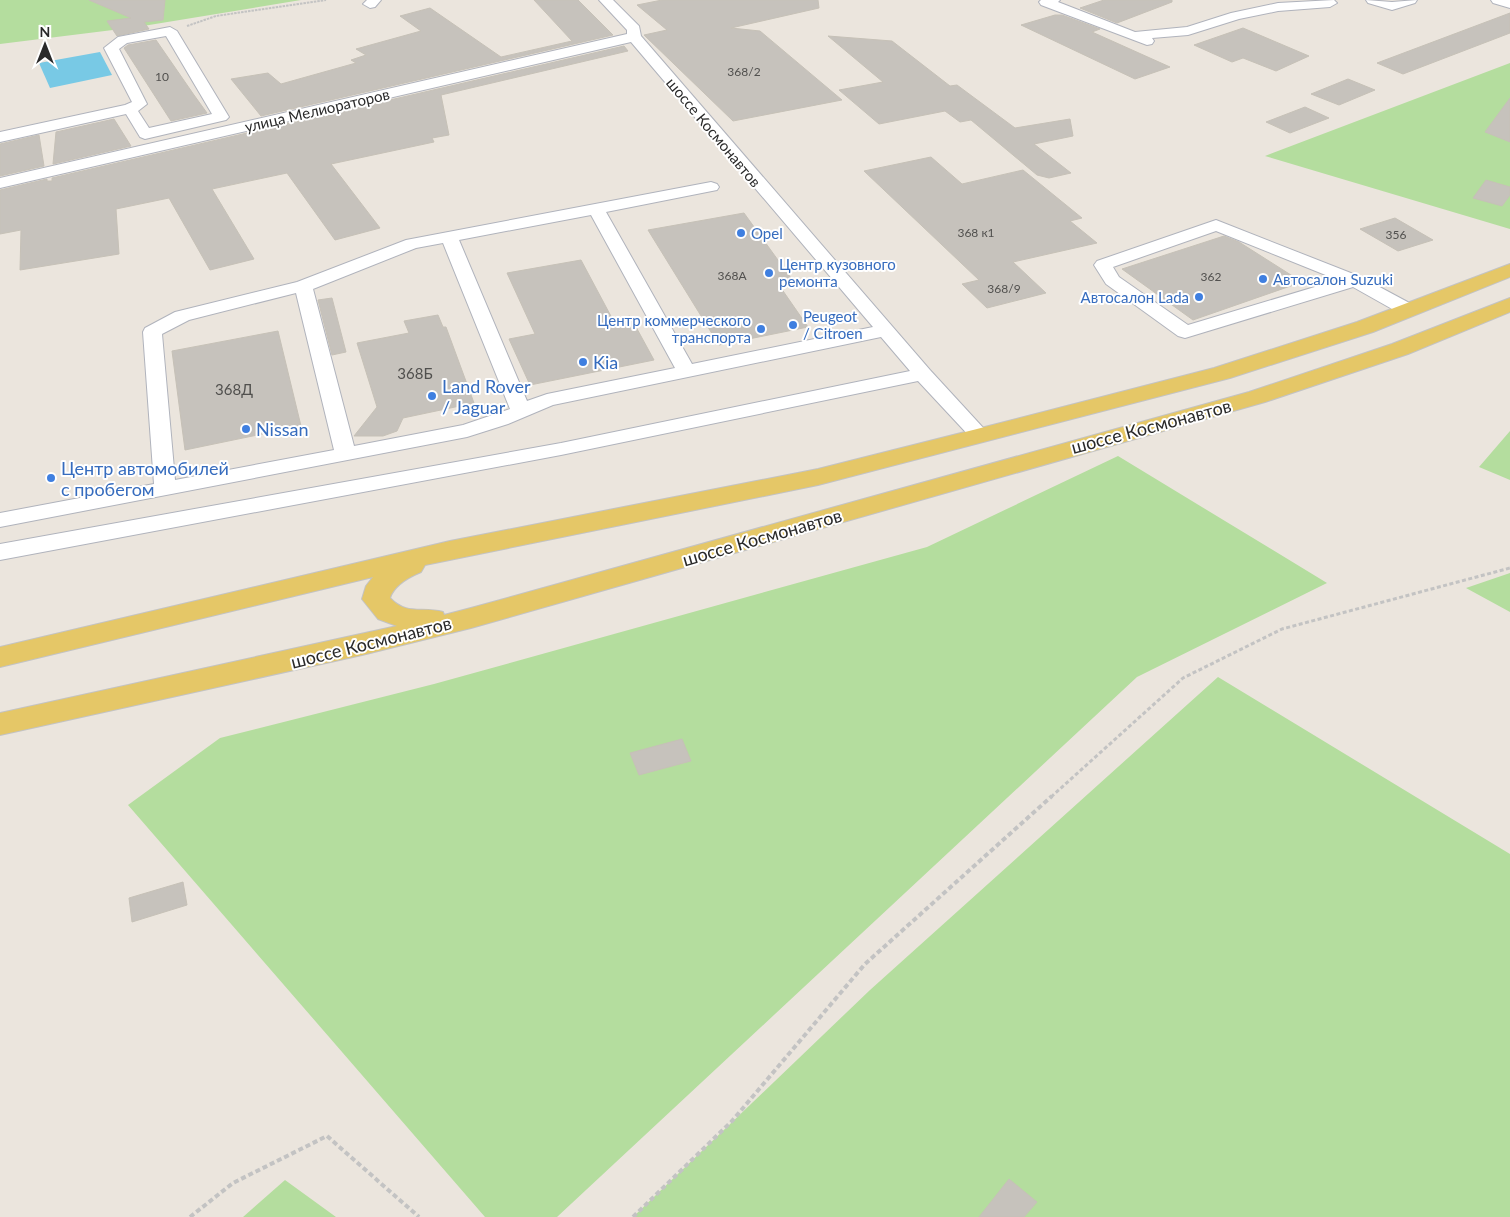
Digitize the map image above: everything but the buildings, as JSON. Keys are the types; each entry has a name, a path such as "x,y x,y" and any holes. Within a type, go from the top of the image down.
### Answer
{"main road":[{"name":"шоссе Космонавтов","path":"0,657 450,550 818,477 980,436 1222,372 1365,327 1510,270"},
{"name":"шоссе Космонавтов","path":"0,724 291,661 471,618 1257,397 1400,349 1510,304"},
{"path":"450,550 401,570 380,586 376,599 385,612 407,620 471,618"}],"street":[{"name":"шоссе Космонавтов","path":"606,0 634,29 634,36 749,173 887,330 923,374 980,436"},
{"path":"1053,0 1046,2 1140,39 1188,30 1236,16 1278,7 1334,2"},
{"path":"1373,0 1392,6 1410,0"},
{"path":"1498,0 1510,4"},
{"path":"1297,16 1334,2"},
{"path":"0,137 130,109 140,104 111,48 124,40 170,31"},
{"name":"улица Мелиораторов","path":"145,134 221,117 170,31"},
{"name":"улица Мелиораторов","path":"0,183 634,36"},
{"path":"122,156 122,144 145,134 130,109"},
{"path":"165,488 152,332 182,316 303,286 412,244 711,187"},
{"path":"596,209 687,372"},
{"path":"1355,280 1185,332 1112,280 1103,265 1216,225 1355,280 1408,310"},
{"path":"449,237 521,412"},
{"path":"303,286 346,454"},
{"path":"0,520 467,431 521,412 547,400 887,330"},
{"path":"0,552 551,451 923,374"}],"path":[{"path":"170,31 216,16 326,0"},
{"path":"633,1217 732,1121 865,964 1182,678 1282,629 1510,568"},
{"path":"190,1217 233,1183 327,1136 418,1217"}],"green space":[{"path":"0,0 301,0 137,27 0,44"},
{"path":"1510,63 1510,229 1265,156"},
{"path":"1510,431 1510,480 1479,467"},
{"path":"1118,456 1327,583 1137,677 557,1217 485,1217 128,805 220,738 434,684 927,547"},
{"path":"1510,573 1510,612 1466,588"},
{"path":"1218,677 1510,854 1510,1217 633,1217 870,990"},
{"path":"285,1180 336,1217 243,1217"}],"water":[{"path":"100,52 112,75 50,88 39,63"}],"place":[{"name":"Opel","path":"741,233"},
{"name":"Центр кузовного ремонта","path":"769,273"},
{"name":"Автосалон Suzuki","path":"1263,279"},
{"name":"Автосалон Lada","path":"1199,297"},
{"name":"Peugeot / Citroen","path":"793,325"},
{"name":"Центр коммерческого транспорта","path":"761,329"},
{"name":"Kia","path":"583,362"},
{"name":"Land Rover / Jaguar","path":"432,396"},
{"name":"Nissan","path":"246,429"},
{"name":"Центр автомобилей с пробегом","path":"51,478"}]}
